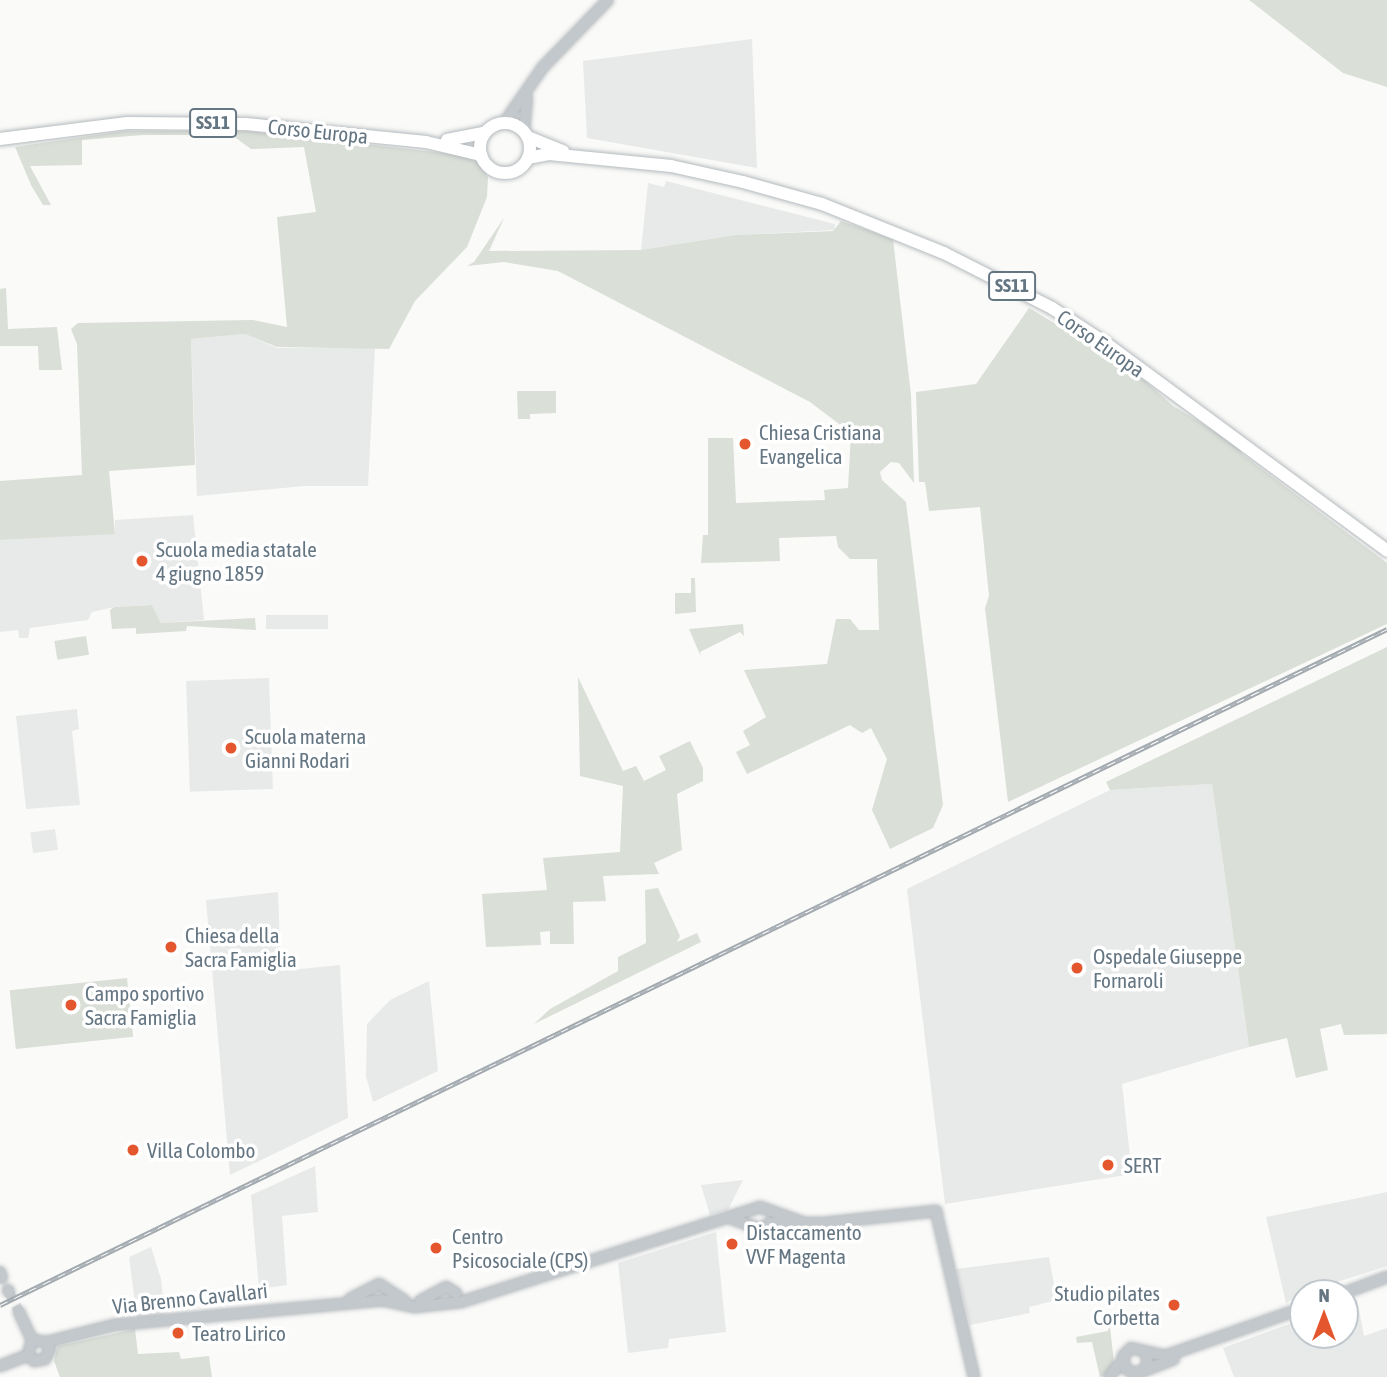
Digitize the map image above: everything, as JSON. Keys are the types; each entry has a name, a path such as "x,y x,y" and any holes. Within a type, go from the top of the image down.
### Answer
{"main road":[{"name":"Corso Europa","path":"0,139 81,127 173,122 426,142 481,155"},
{"path":"504,123 526,134 528,158 518,169 504,173 489,168 481,155 484,133 504,123"},
{"name":"Corso Europa","path":"426,142 484,133"},
{"name":"Corso Europa","path":"526,134 576,156"},
{"name":"Corso Europa","path":"528,158 576,156 671,166 822,204 1007,283 1104,342 1387,551"}],"street":[{"path":"504,123 529,87 608,0"},
{"path":"526,134 529,87"},
{"path":"752,1218 760,1208 771,1219 805,1223 936,1212 974,1377"},
{"path":"381,1297 375,1284 368,1290 381,1297 414,1307 447,1298 475,1297 730,1218 752,1218"},
{"path":"752,1218 761,1229 771,1219"},
{"path":"1359,1287 1387,1277"},
{"name":"Via Brenno Cavallari","path":"340,1303 368,1290"},
{"name":"Via Brenno Cavallari","path":"47,1342 114,1325 381,1297"},
{"path":"19,1311 32,1340 28,1355"},
{"path":"1126,1377 1289,1313"},
{"path":"28,1355 34,1361 44,1360 50,1352 47,1342 32,1340"},
{"path":"1109,1377 1131,1348 1160,1357 1203,1345"},
{"path":"1140,1372 1148,1364 1146,1353"},
{"path":"0,1366 28,1355"},
{"path":"1123,1360 1127,1370 1140,1372"}],"shaded area":[{"path":"1249,0 1387,0 1387,87 1343,73"},
{"path":"752,39 757,168 587,138 583,61"},
{"path":"124,131 248,131 462,155 477,162 488,177 487,197 467,247 415,301 389,349 277,347 245,334 191,339 195,465 109,471 115,534 0,540 0,481 82,475 77,344 71,329 78,323 253,320 287,327 277,217 316,212 304,147 251,149 232,135 143,135 82,140 82,165 30,166 51,205 43,205 31,185 15,147"},
{"path":"666,181 835,224 834,230 735,235 641,250 648,183 664,187"},
{"path":"504,218 489,251 641,250 735,235 833,231 841,221 893,239 911,395 914,483 899,463 891,462 880,472 882,480 906,502 943,805 933,828 890,849 872,810 887,759 871,728 862,733 850,725 747,774 736,752 750,745 743,731 766,717 744,670 827,664 836,619 850,619 859,630 879,630 877,559 850,559 838,547 836,536 779,538 780,561 701,563 703,535 708,535 708,438 733,438 736,503 825,500 824,490 848,488 851,433 810,402 558,271 504,262 467,266 474,262"},
{"path":"6,288 8,329 57,327 62,370 39,370 38,346 0,346 0,289"},
{"path":"1029,308 1134,371 1173,406 1238,445 1242,454 1387,563 1387,624 1008,802 985,608 989,596 980,507 929,511 925,482 919,482 916,392 976,384"},
{"path":"245,334 277,348 375,348 368,486 305,486 197,496 191,339"},
{"path":"517,391 556,391 556,413 530,414 530,419 518,419"},
{"path":"193,515 204,620 161,623 152,605 114,607 92,612 88,620 30,628 28,638 19,638 18,630 0,632 0,540 115,533 115,520"},
{"path":"691,578 695,578 696,612 675,614 675,593 691,593"},
{"path":"152,605 161,623 255,618 256,630 187,626 186,631 136,634 136,628 112,629 110,610 114,607"},
{"path":"266,615 328,615 328,629 266,629"},
{"path":"743,624 744,636 740,632 700,652 701,657 689,629"},
{"path":"86,636 89,655 57,660 54,641"},
{"path":"1387,647 1387,1034 1344,1035 1341,1024 1320,1029 1328,1070 1296,1078 1287,1038 1249,1047 1212,784 1110,790 1106,782"},
{"path":"578,677 623,771 636,766 644,781 666,770 659,756 690,741 703,768 703,781 677,794 682,850 654,863 659,874 603,876 606,901 573,902 574,944 550,944 550,931 540,932 541,945 486,947 482,894 547,890 543,858 620,852 623,786 580,776"},
{"name":"Scuola materna Gianni Rodari","path":"269,678 273,789 190,792 186,681"},
{"path":"77,709 79,729 72,731 80,805 26,809 16,716"},
{"name":"Ospedale Giuseppe Fornaroli","path":"1212,784 1249,1047 1122,1084 1132,1174 945,1204 907,889 1110,790"},
{"path":"55,829 58,850 33,853 30,832"},
{"path":"658,888 680,936 677,942 697,933 701,942 534,1024 550,1009 618,971 618,957 646,943 645,890"},
{"path":"278,892 281,971 340,965 348,1118 230,1175 206,900"},
{"name":"Campo sportivo Sacra Famiglia","path":"127,978 133,1037 16,1049 10,990"},
{"path":"429,981 438,1071 373,1102 366,1076 367,1024 390,1000"},
{"path":"315,1166 318,1212 282,1216 287,1285 259,1289 251,1195"},
{"path":"743,1180 728,1210 710,1215 701,1185"},
{"path":"1387,1192 1387,1266 1347,1279 1289,1279 1289,1301 1286,1303 1266,1217"},
{"path":"716,1232 726,1332 669,1339 668,1348 628,1353 618,1263"},
{"path":"151,1247 161,1279 165,1315 137,1318 129,1257"},
{"path":"1049,1257 1057,1300 1029,1307 1030,1313 970,1325 956,1269"},
{"path":"1359,1310 1364,1336 1387,1328 1387,1377 1234,1377 1223,1348 1289,1324 1289,1349 1359,1349"},
{"path":"1109,1319 1114,1362 1111,1372 1100,1377 1092,1342 1077,1343 1076,1337 1108,1331"},
{"path":"135,1329 138,1354 179,1352 181,1359 209,1356 212,1377 60,1377 54,1361 58,1346"}],"tunnel":[{"path":"9,1292 19,1312"}],"railway":[{"path":"0,1305 1387,629"}],"place":[{"name":"Chiesa Cristiana Evangelica","path":"745,444"},
{"name":"Scuola media statale 4 giugno 1859","path":"142,561"},
{"name":"Scuola materna Gianni Rodari","path":"231,748"},
{"name":"Chiesa della Sacra Famiglia","path":"171,947"},
{"name":"Ospedale Giuseppe Fornaroli","path":"1077,968"},
{"name":"Campo sportivo Sacra Famiglia","path":"71,1005"},
{"name":"Villa Colombo","path":"133,1150"},
{"name":"SERT","path":"1108,1165"},
{"name":"Distaccamento VVF Magenta","path":"732,1244"},
{"name":"Centro Psicosociale (CPS)","path":"436,1248"},
{"name":"Studio pilates Corbetta","path":"1174,1305"},
{"name":"Teatro Lirico","path":"178,1333"}]}
